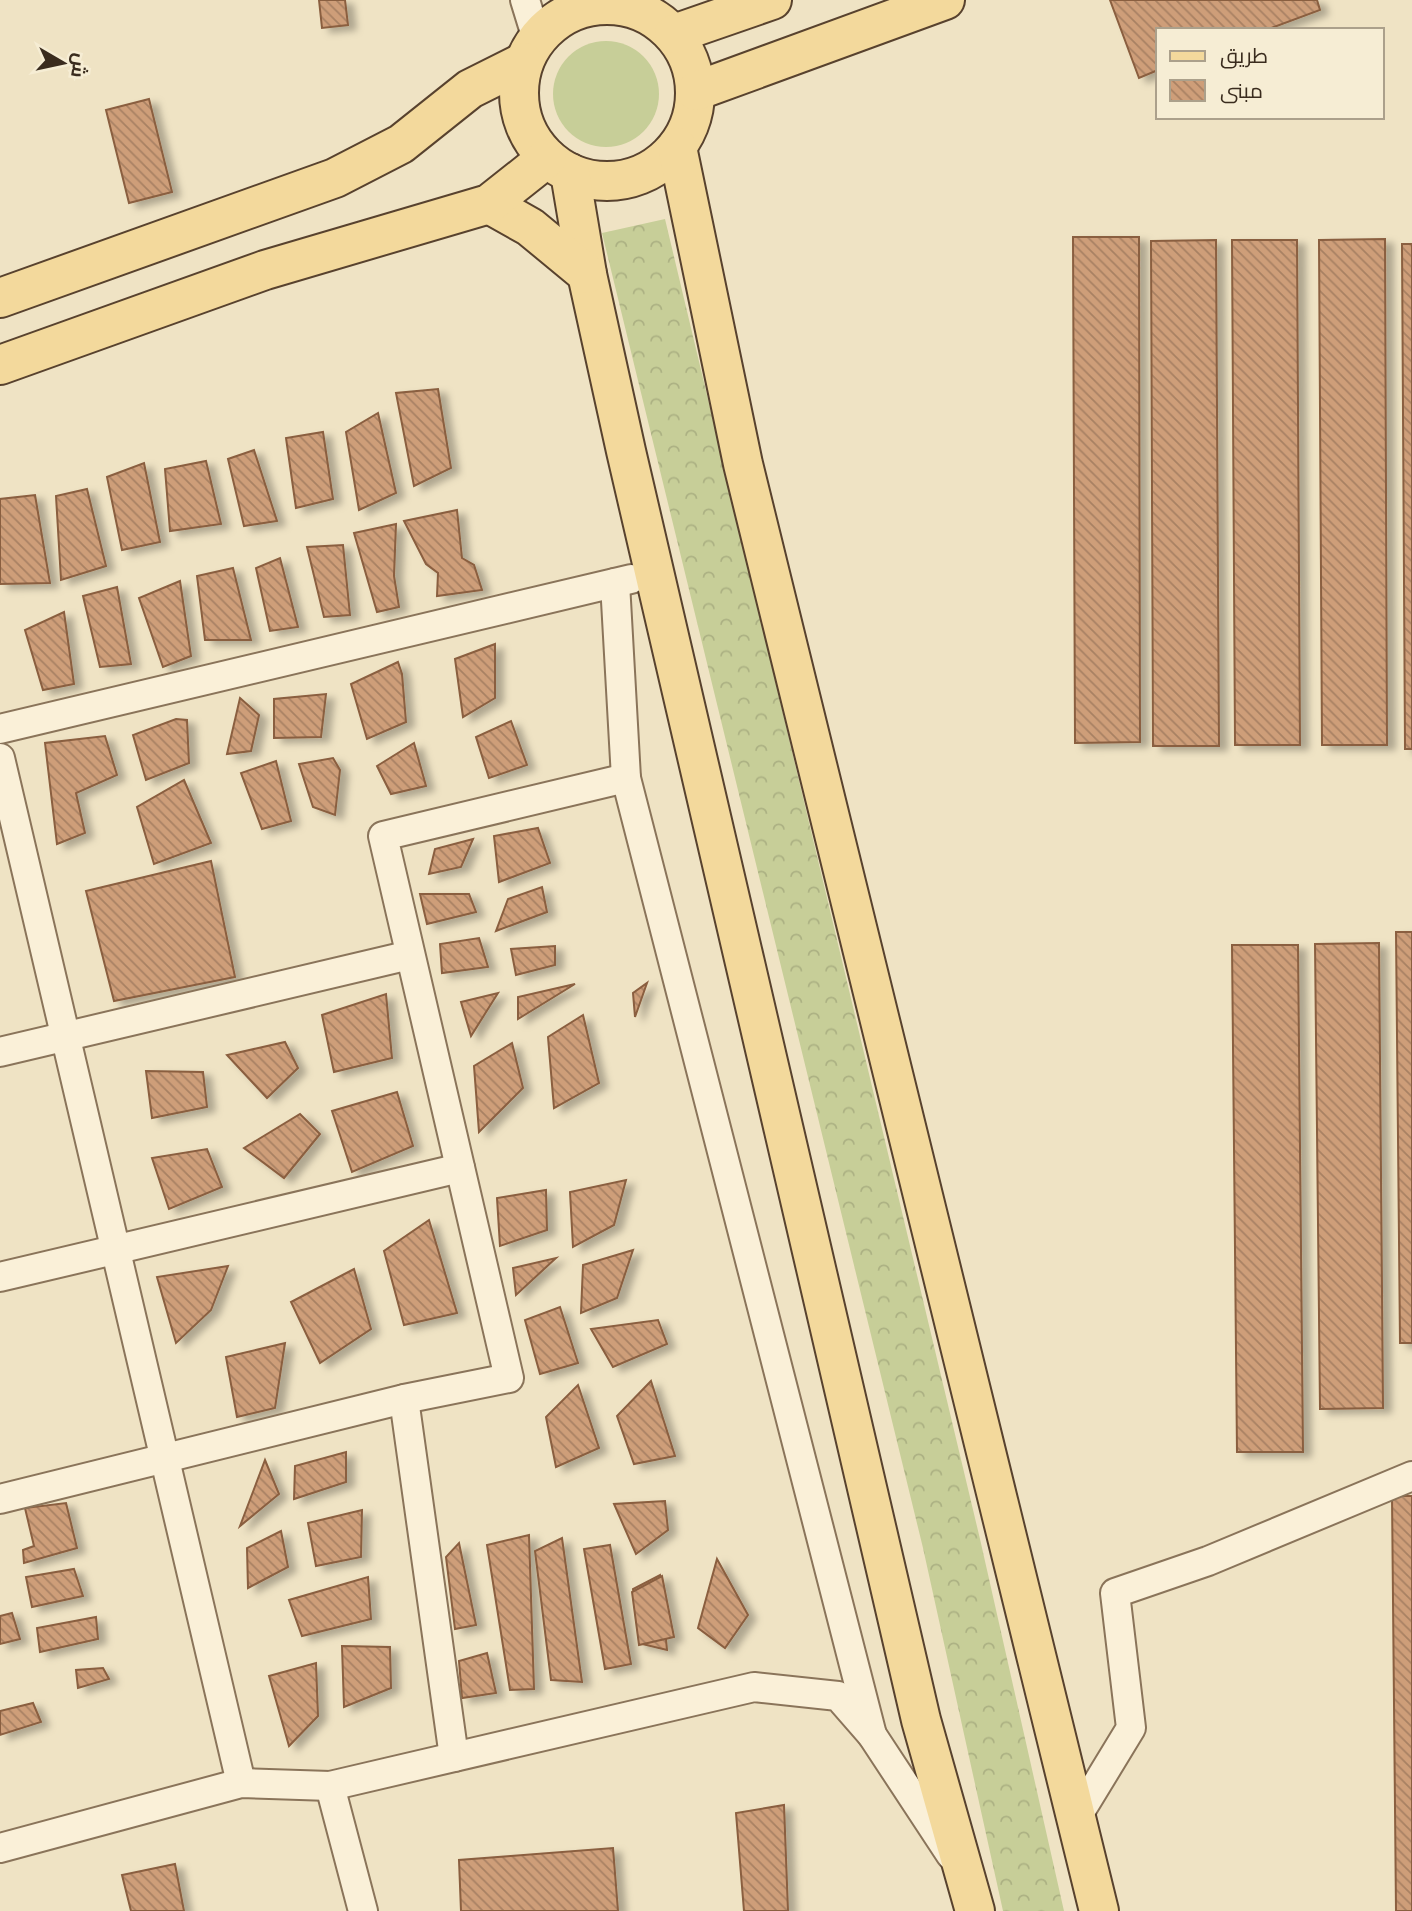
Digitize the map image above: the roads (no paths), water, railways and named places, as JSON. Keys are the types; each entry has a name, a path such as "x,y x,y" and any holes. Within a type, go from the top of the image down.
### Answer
{"main road":[{"path":"0,298 335,178 401,144 470,89 531,51 555,21 577,10 601,4 626,6 656,16 772,0"},
{"path":"696,92 945,0"},
{"path":"531,51 519,87 521,113 530,137 558,165 598,182 628,179 655,167 677,147 691,121 696,92 694,71 686,51 656,16"},
{"path":"677,147 743,464 1075,1820 1100,1911"},
{"path":"0,365 265,270 489,204 558,165"},
{"path":"558,165 587,274 921,1720 971,1895"},
{"path":"489,204 530,227 587,274"}],"street":[{"path":"525,0 531,51"},
{"path":"0,729 655,574"},
{"path":"615,583 626,778 872,1735"},
{"path":"0,758 241,1783"},
{"path":"0,1499 404,1399 509,1378 383,836 626,778"},
{"path":"0,1052 410,955"},
{"path":"0,1277 460,1168"},
{"path":"404,1399 454,1757"},
{"path":"1075,1820 1132,1728 1115,1593 1208,1560 1412,1476"},
{"path":"0,1848 241,1783 330,1786 754,1687 838,1696 872,1735 971,1895"},
{"path":"330,1786 363,1911"}]}
